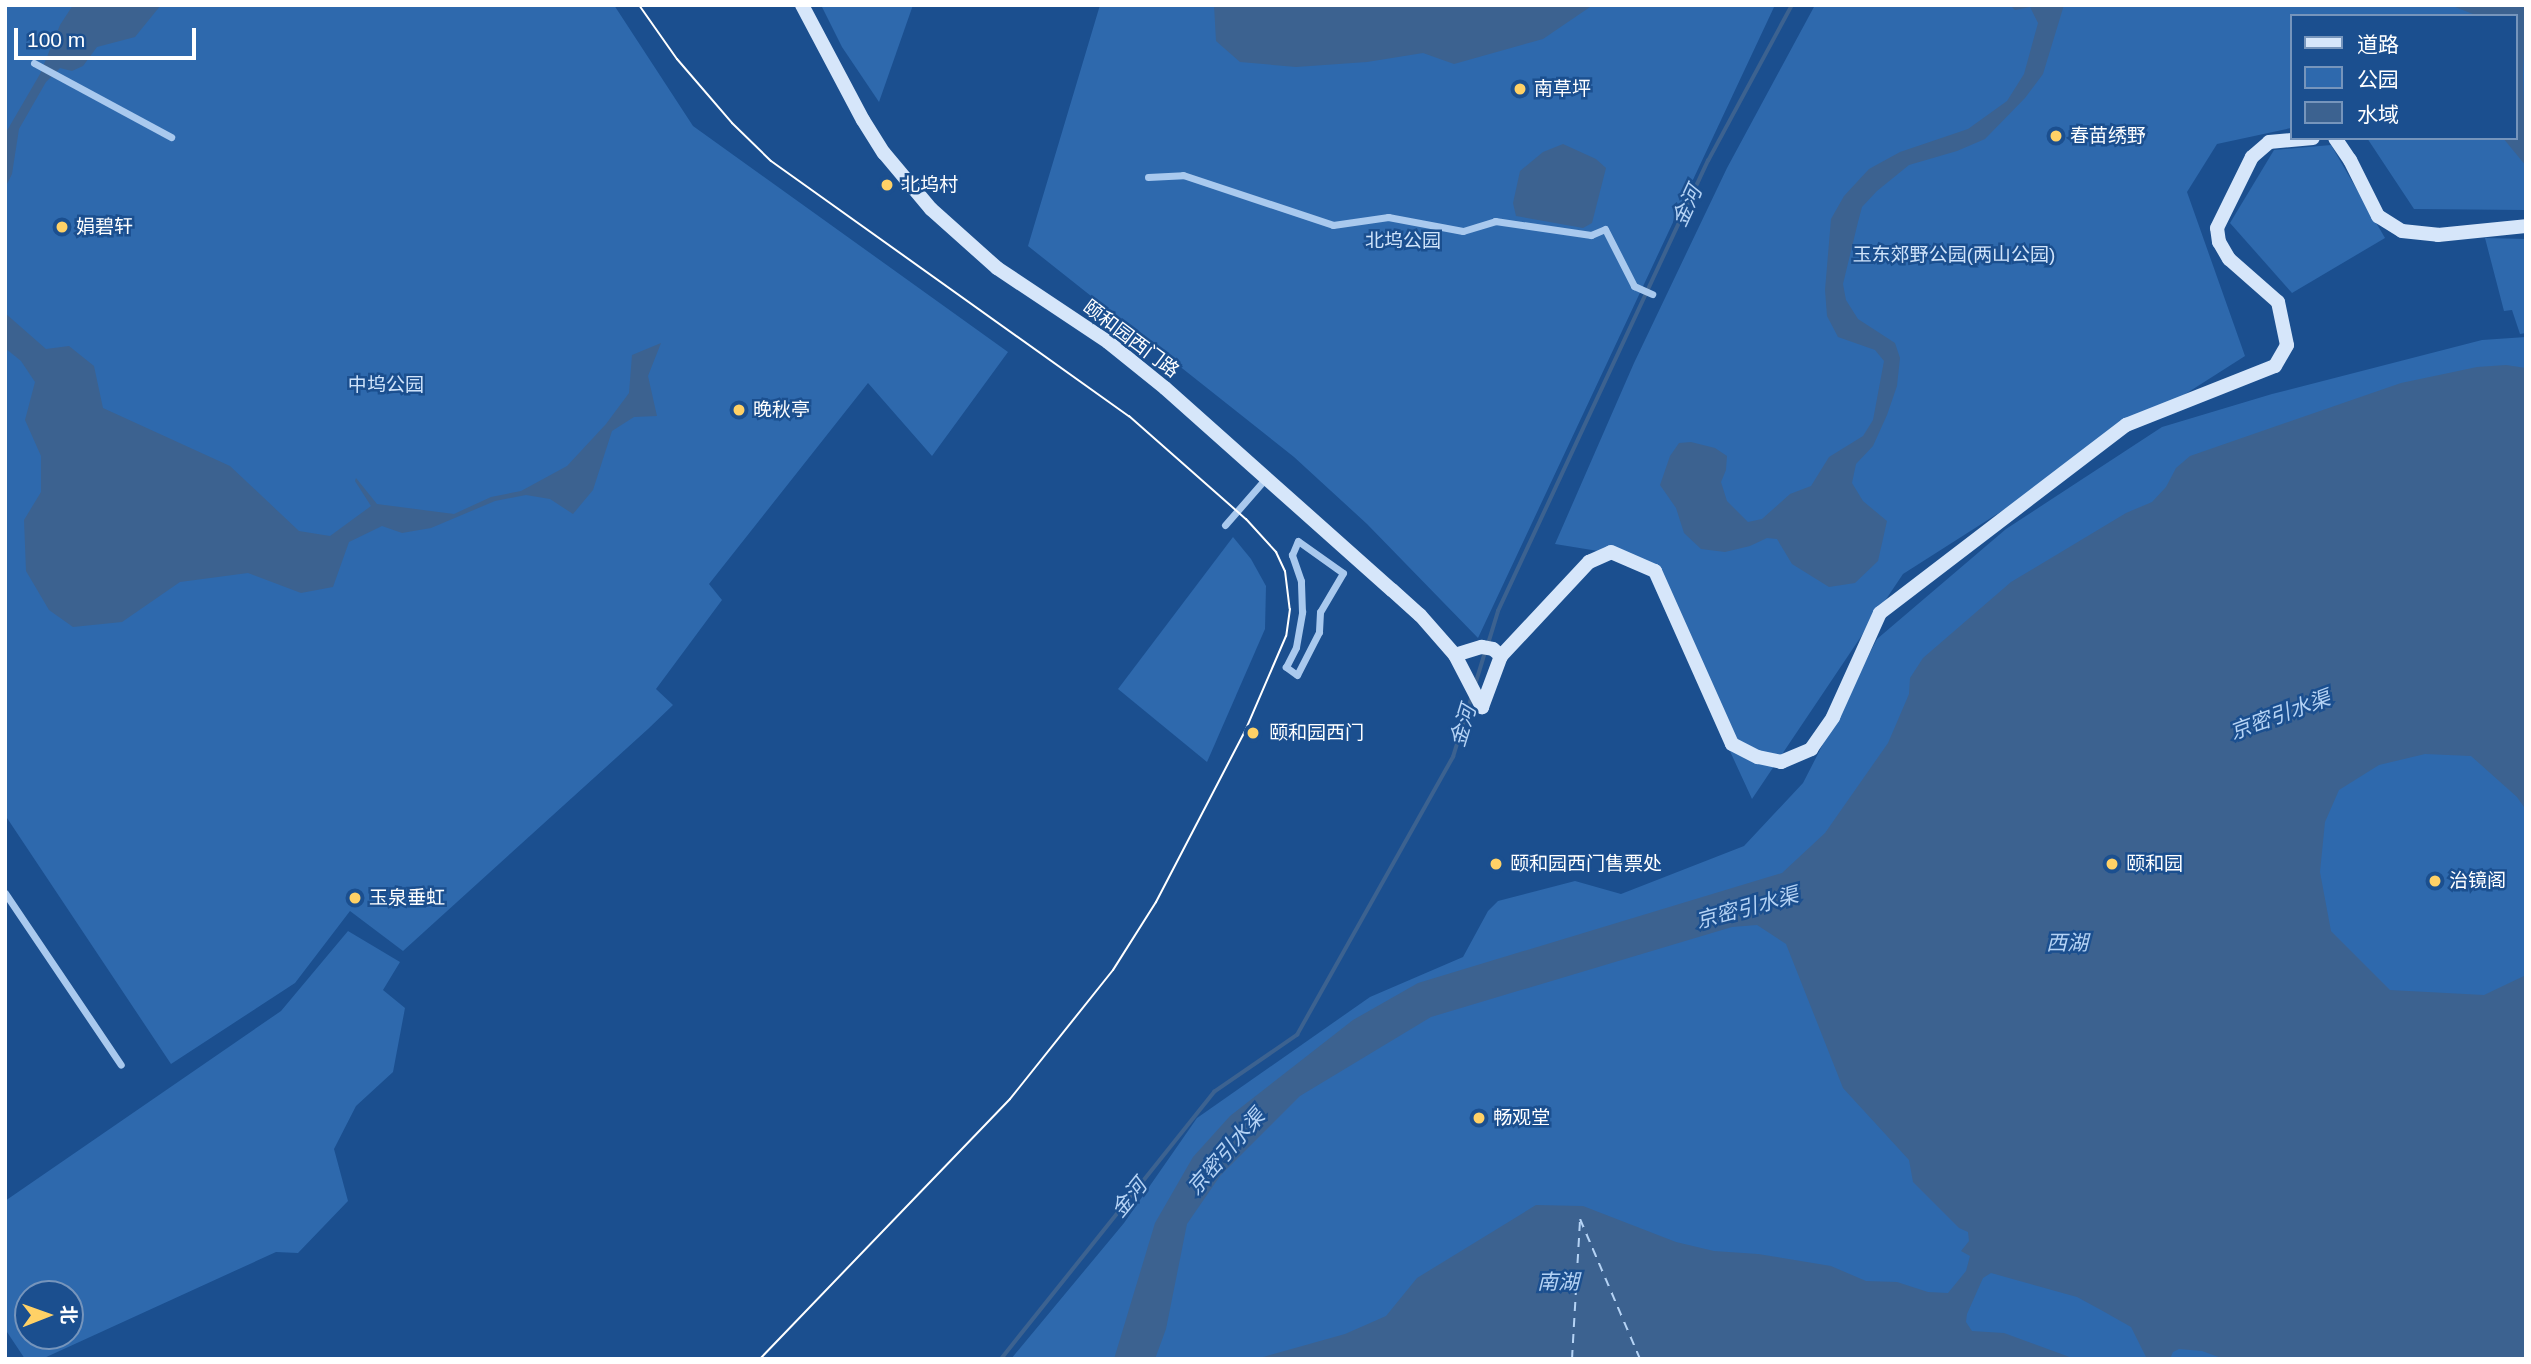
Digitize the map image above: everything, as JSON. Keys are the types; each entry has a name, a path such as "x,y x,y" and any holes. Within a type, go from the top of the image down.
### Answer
{"street":[{"name":"颐和园西门路","path":"802,5 863,120 892,164 931,209 997,268 1108,342 1420,615 1455,655 1482,707 1492,651"},
{"path":"34,63 171,137"},
{"path":"1455,655 1492,651 1589,562 1611,552 1655,571 1732,744 1758,757 1781,762 1811,749 1833,717 1880,613 2126,425 2275,366 2287,345 2278,302 2229,260 2219,242 2217,228 2252,157 2269,142 2291,140"},
{"path":"2336,140 2350,160 2378,216 2402,231 2438,235 2526,226"},
{"path":"1148,177 1182,175 1333,225 1388,216 1463,231 1496,221 1591,236 1605,229 1634,285 1652,294"},
{"path":"1225,525 1266,478"},
{"path":"1298,541 1343,573 1320,612 1320,632 1297,675 1286,667 1296,647 1302,612 1301,581 1292,555 1298,541"},
{"path":"5,893 121,1065"}],"green space":[{"name":"中坞公园","path":"5,5 614,5 693,126 1008,352 932,456 868,383 709,584 722,600 656,689 673,705 403,951 350,911 295,983 171,1064 5,815"},
{"path":"821,5 913,5 879,102 842,47"},
{"name":"北坞公园","path":"1100,5 1775,5 1478,638 1367,524 1294,457 1028,246"},
{"name":"玉东郊野公园(两山公园)","path":"1815,5 2526,5 2526,210 2414,209 2368,140 2517,140 2517,14 2290,14 2290,128 2217,144 2187,192 2245,356 1903,574 1752,799 1641,558 1555,544 1634,363 1727,168"},
{"path":"2331,145 2385,238 2292,293 2230,223 2274,150"},
{"path":"2485,238 2526,239 2526,333 2520,334 2512,310 2504,311"},
{"name":"颐和园","path":"2526,337 2526,1359 1011,1359 1124,1223 1197,1118 1370,997 1463,957 1488,911 1498,901 1575,881 1621,894 1744,846 1803,783 1877,639 2006,529 2162,427 2272,394 2482,340"},
{"path":"1233,537 1251,559 1266,586 1265,629 1207,762 1118,689"},
{"path":"348,931 400,962 383,990 405,1008 393,1072 356,1106 334,1149 348,1201 298,1253 276,1252 84,1340 84,1280 14,1280 14,1342 5,1329 5,1201 281,1011"},
{"path":"19,1350 62,1350 42,1359 25,1359"}],"water":[{"path":"73,5 161,5 135,37 97,47 83,66 72,71 60,68 46,82 19,129 12,174 5,188 5,134 40,74 60,25"},
{"path":"1214,5 1593,5 1543,39 1454,64 1423,53 1367,62 1296,67 1240,62 1216,41"},
{"path":"2010,5 2064,5 2043,74 2025,98 1985,139 1957,151 1909,165 1877,191 1862,207 1843,284 1846,300 1858,319 1895,343 1900,358 1897,386 1887,415 1873,446 1856,464 1852,483 1863,501 1887,521 1878,561 1855,583 1829,587 1792,564 1777,539 1767,538 1750,546 1725,552 1701,549 1684,533 1676,508 1660,485 1670,456 1679,443 1691,442 1715,448 1727,456 1726,470 1721,482 1727,501 1748,522 1762,519 1790,494 1811,486 1829,457 1863,436 1873,420 1884,361 1875,350 1838,337 1827,316 1825,290 1831,219 1844,196 1869,169 1900,152 1968,129 2007,101 2024,74 2038,23 2030,7 2015,10"},
{"path":"2450,5 2526,5 2523,74 2526,166 2505,140 2517,140 2517,14 2473,14"},
{"path":"1563,144 1596,159 1606,168 1592,223 1583,228 1516,216 1513,203 1520,171 1543,152"},
{"path":"5,313 46,349 69,346 94,366 103,408 230,466 299,531 330,536 371,506 355,481 356,478 377,504 454,514 491,497 521,491 567,466 606,424 629,393 632,355 661,343 648,376 657,416 634,417 612,431 593,490 573,514 550,499 526,495 495,501 431,528 402,533 382,526 349,542 333,587 301,593 248,573 180,582 122,622 73,627 49,610 26,571 24,520 41,492 41,456 25,420 35,382 21,361 5,348"},
{"name":"西湖","path":"2506,365 2526,368 2526,810 2517,797 2471,756 2425,754 2379,765 2339,790 2325,822 2320,872 2331,931 2390,990 2484,995 2526,975 2526,1359 2224,1359 2202,1351 2179,1349 2173,1352 2170,1359 2147,1359 2131,1327 2101,1310 2077,1297 1991,1273 1983,1278 1967,1314 1966,1322 1972,1331 2004,1333 2075,1359 1256,1359 1345,1334 1386,1316 1417,1278 1536,1205 1583,1206 1676,1242 1714,1251 1758,1254 1831,1266 1866,1281 1897,1282 1928,1292 1948,1293 1966,1271 1970,1256 1961,1251 1969,1241 1968,1232 1959,1228 1913,1182 1909,1160 1843,1088 1786,944 1757,925 1732,927 1431,1017 1300,1096 1220,1176 1187,1224 1166,1329 1155,1359 1114,1359 1155,1223 1193,1157 1230,1116 1353,1020 1418,983 1782,873 1825,833 1888,743 1909,694 1910,678 1923,658 2011,582 2126,513 2152,502 2166,487 2176,468 2190,456 2401,383 2477,367"}],"waterway":[{"name":"金河","path":"1488,644 1498,611 1708,161 1792,5"},
{"name":"金河","path":"1475,685 1485,652"},
{"name":"金河","path":"1001,1359 1214,1092 1297,1035 1453,757 1471,699"}],"ferry route":[{"path":"1580,1219 1640,1359"},
{"path":"1572,1359 1580,1220"}],"tram line":[{"path":"639,5 677,59 732,123 771,161 1129,416 1246,519 1276,552 1285,571 1290,609 1286,636 1245,731 1156,902 1113,970 1010,1099 760,1359"}],"place":[{"name":"南草坪","path":"1520,89"},
{"name":"春苗绣野","path":"2056,136"},
{"name":"北坞村","path":"887,185"},
{"name":"娟碧轩","path":"62,227"},
{"name":"晚秋亭","path":"739,410"},
{"name":"颐和园西门","path":"1253,733"},
{"name":"颐和园西门售票处","path":"1496,864"},
{"name":"颐和园","path":"2112,864"},
{"name":"治镜阁","path":"2435,881"},
{"name":"玉泉垂虹","path":"355,898"},
{"name":"畅观堂","path":"1479,1118"}],"water label":[{"name":"京密引水渠","path":"2280,715"},
{"name":"京密引水渠","path":"1747,908"},
{"name":"京密引水渠","path":"1226,1152"},
{"name":"南湖","path":"1558,1282"}]}
